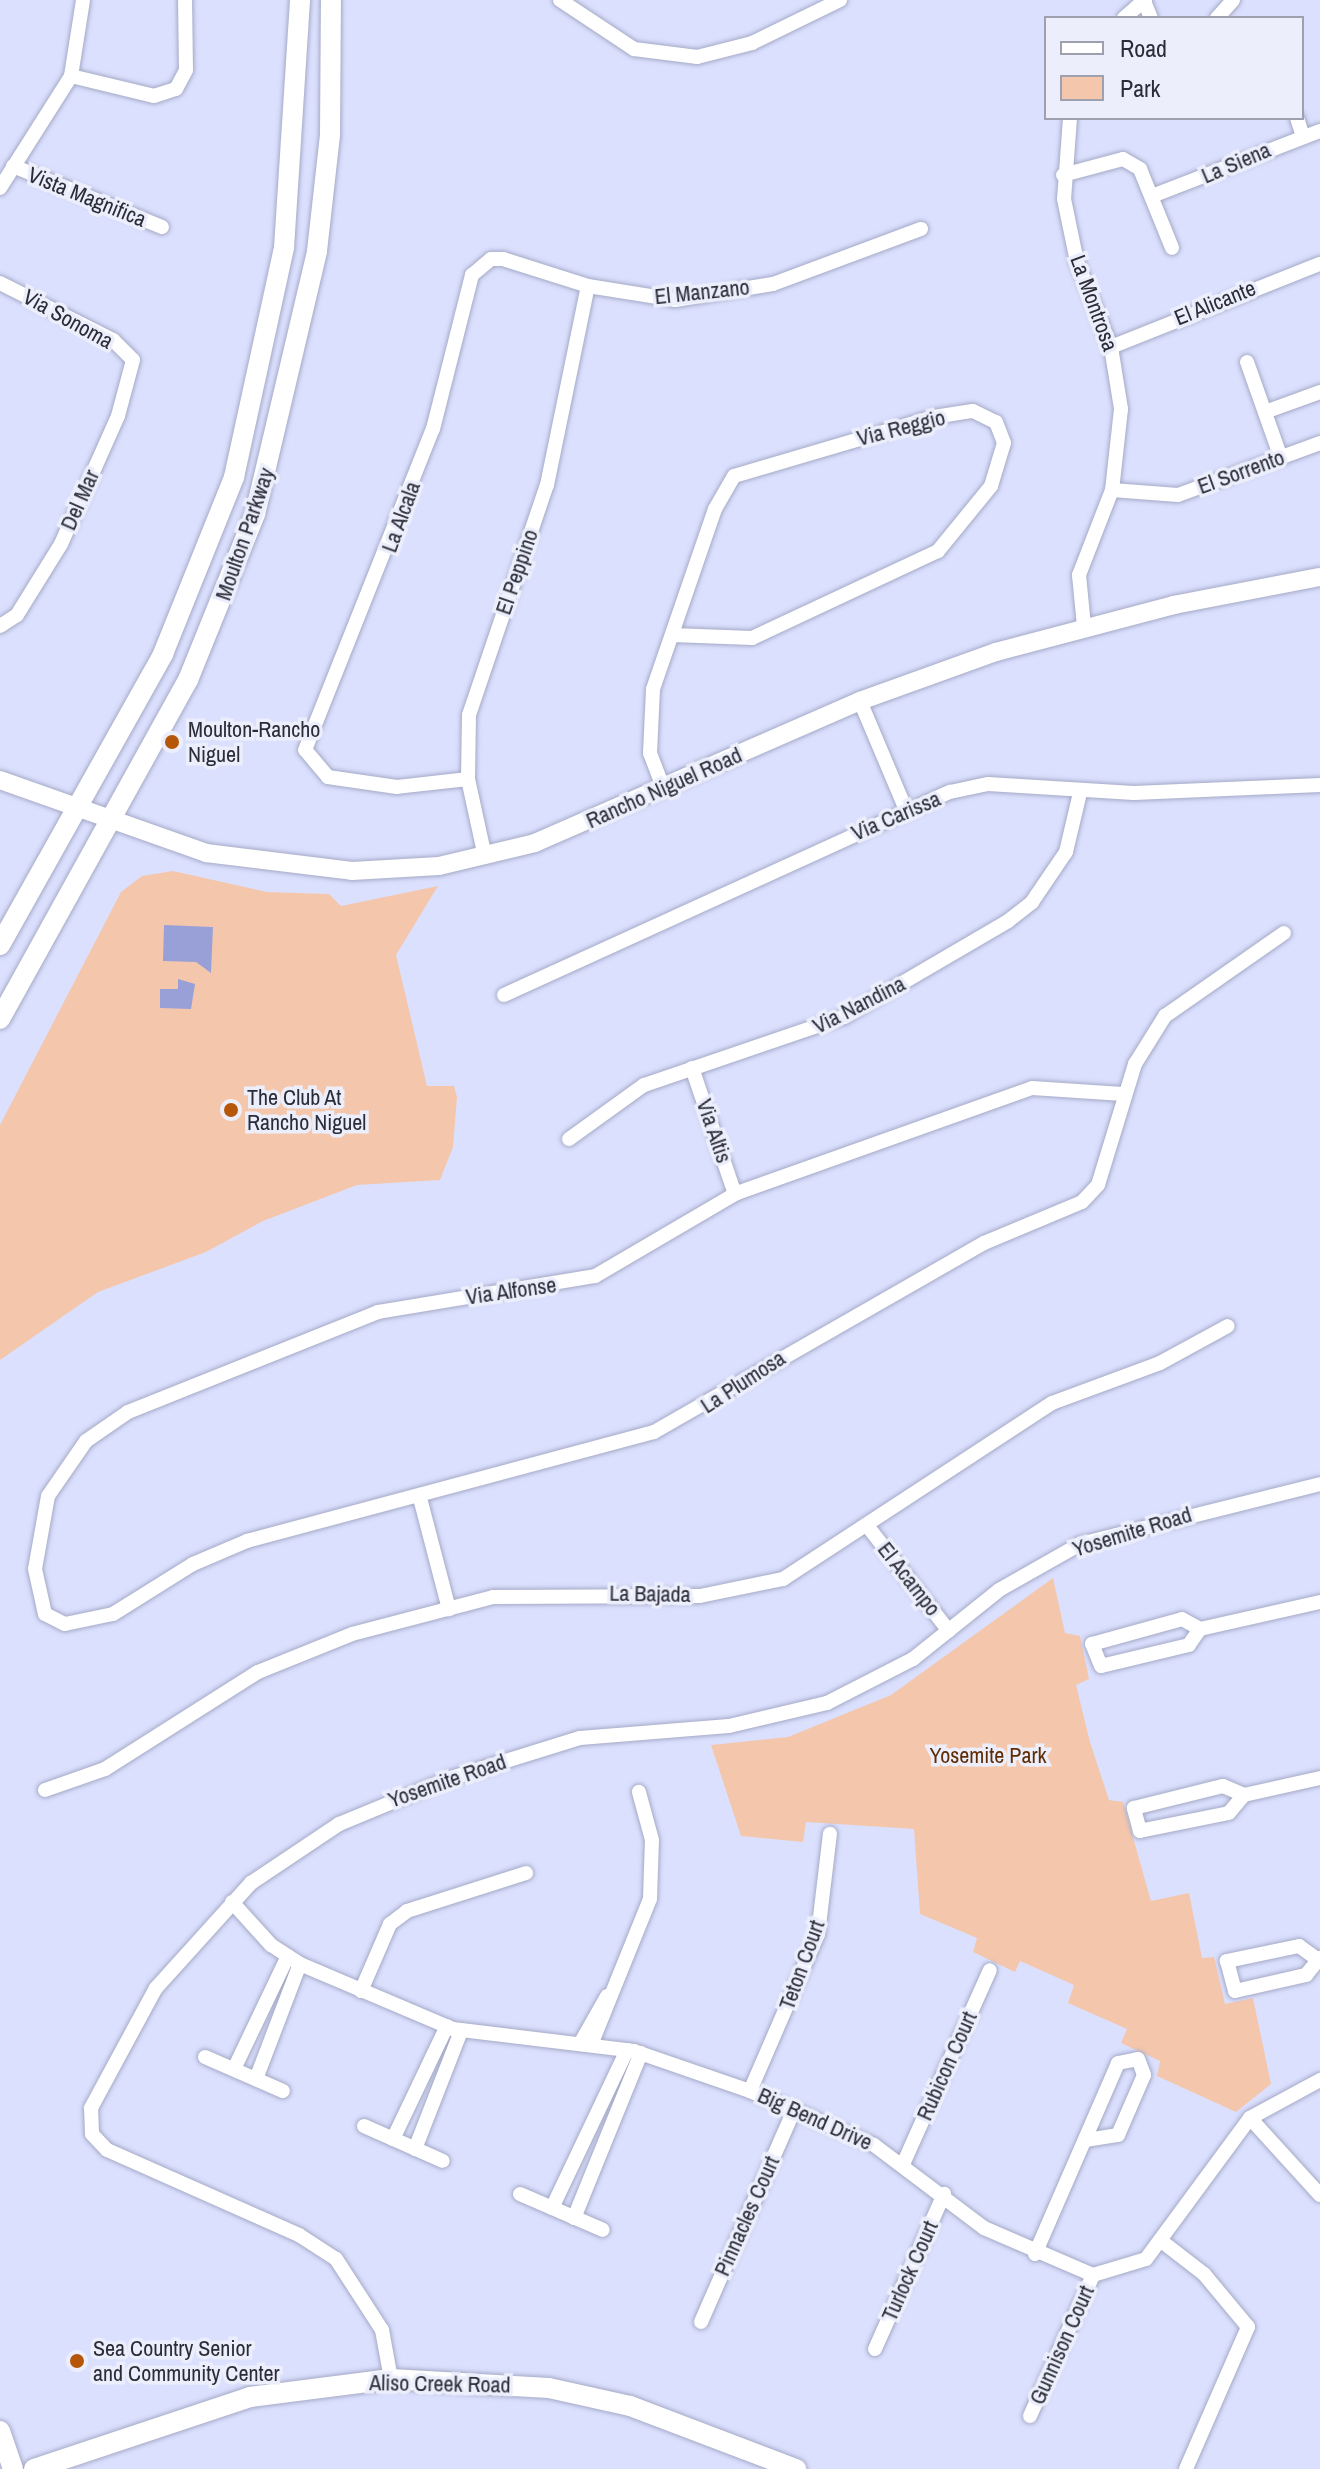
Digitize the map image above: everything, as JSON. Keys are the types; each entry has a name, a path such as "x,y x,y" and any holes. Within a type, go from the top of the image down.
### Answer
{"main road":[{"name":"Moulton Parkway","path":"0,945 163,654 237,463 284,248 300,0"},
{"name":"Moulton Parkway","path":"0,1019 212,626 274,452 325,197 331,0"},
{"name":"Aliso Creek Road","path":"34,2469 250,2397 391,2379 488,2381 630,2406 796,2469"},
{"path":"0,2431 13,2469"}],"street":[{"path":"0,188 71,76 83,0"},
{"path":"71,76 154,96 176,89 186,70 185,0"},
{"path":"560,0 634,49 697,57 752,43 840,0"},
{"path":"1126,16 1145,0"},
{"path":"1219,16 1233,0"},
{"name":"La Montrosa","path":"1070,120 1063,175 1077,262 1111,347 1121,409 1112,490 1079,575 1084,626"},
{"path":"1298,120 1303,137"},
{"name":"La Siena","path":"1152,196 1320,131"},
{"path":"1063,175 1123,159 1140,169 1172,248"},
{"name":"Vista Magnifica","path":"13,166 162,227"},
{"name":"El Manzano","path":"480,265 503,259 588,286 675,300 773,284 921,229"},
{"name":"El Alicante","path":"1111,347 1320,264"},
{"name":"La Alcala","path":"468,779 397,787 328,777 310,762 306,734 381,569 433,429 480,265"},
{"name":"Via Sonoma","path":"0,283 113,340 133,360"},
{"name":"El Peppino","path":"485,857 468,779 469,715 547,485 588,286"},
{"name":"Del Mar","path":"1,626 17,615 61,544 118,416 133,360"},
{"path":"1247,362 1281,458"},
{"path":"1265,412 1320,392"},
{"name":"Via Reggio","path":"663,787 650,753 650,704 672,635 715,509 734,476 934,417 973,411 996,422 1004,443 991,486 938,551 752,638 672,635"},
{"name":"El Sorrento","path":"1112,490 1178,495 1320,443"},
{"name":"Rancho Niguel Road","path":"0,780 206,853 301,868 401,870 485,857 663,787 860,701 1084,626 1320,577"},
{"path":"860,701 906,810"},
{"name":"Via Carissa","path":"504,995 906,810 988,784 1080,793 1320,785"},
{"name":"Via Nandina","path":"569,1139 619,1097 692,1068 844,1017 1008,921 1032,902 1066,852 1080,793"},
{"name":"La Plumosa","path":"53,1621 78,1624 113,1614 193,1564 247,1541 420,1498 654,1432 984,1243 1082,1202 1098,1185 1123,1094 1165,1016 1284,933"},
{"name":"Via Altis","path":"692,1068 735,1194"},
{"name":"Via Alfonse","path":"53,1621 41,1604 37,1532 66,1465 106,1424 378,1312 595,1276 735,1194 1032,1088 1123,1094"},
{"name":"La Bajada","path":"45,1790 105,1769 301,1652 449,1609 544,1592 745,1590 783,1579 869,1528 1052,1403 1160,1363 1228,1326"},
{"name":"Yosemite Road","path":"391,2379 382,2330 336,2259 299,2235 107,2150 92,2134 91,2108 126,2036 189,1945 232,1902 294,1851 390,1799 580,1738 729,1726 827,1703 913,1659 1033,1567 1080,1544 1320,1484"},
{"path":"420,1498 449,1609"},
{"name":"El Acampo","path":"869,1528 949,1631"},
{"path":"1200,1629 1189,1645 1101,1666 1092,1644 1182,1619 1200,1629 1320,1602"},
{"path":"1244,1795 1229,1813 1140,1831 1134,1808 1223,1786 1244,1795 1320,1778"},
{"path":"586,2045 655,1871 639,1792"},
{"name":"Teton Court","path":"750,2091 818,1934 830,1834"},
{"path":"361,1991 390,1924 407,1911 526,1873"},
{"name":"Big Bend Drive","path":"232,1902 294,1960 454,2028 634,2051 750,2091 794,2110 904,2162 984,2228 1035,2254 1093,2275"},
{"path":"1299,1946 1319,1958 1306,1975 1235,1991 1227,1961 1299,1946"},
{"path":"256,2079 272,2012 294,1960"},
{"name":"Rubicon Court","path":"904,2162 990,1970"},
{"path":"234,2069 272,2012"},
{"path":"393,2139 428,2068 454,2028"},
{"path":"415,2149 444,2075 454,2028"},
{"path":"552,2208 581,2140 599,2130 634,2051"},
{"path":"205,2057 283,2091"},
{"path":"1035,2254 1118,2063 1138,2059 1144,2075 1118,2135 1087,2140"},
{"path":"428,2068 444,2075"},
{"path":"1093,2275 1131,2269 1160,2240 1250,2118 1320,2080"},
{"name":"Pinnacles Court","path":"701,2322 794,2110"},
{"path":"1250,2118 1320,2195"},
{"path":"364,2126 443,2161"},
{"path":"574,2218 604,2149 599,2130"},
{"path":"520,2194 603,2230"},
{"name":"Turlock Court","path":"875,2349 944,2194"},
{"path":"1160,2240 1204,2274 1248,2327 1186,2469"},
{"name":"Gunnison Court","path":"1030,2416 1093,2275"}],"green space":[{"name":"The Club At Rancho Niguel","path":"173,871 267,892 329,894 341,906 438,886 396,955 427,1086 454,1086 457,1097 453,1147 440,1180 357,1185 263,1221 206,1252 98,1292 0,1360 0,1125 121,892 142,876"},
{"name":"Yosemite Park","path":"1053,1578 1065,1633 1080,1636 1089,1679 1076,1685 1090,1742 1109,1800 1123,1802 1151,1901 1189,1893 1202,1958 1214,1957 1225,2004 1253,1998 1271,2084 1236,2112 1157,2076 1160,2061 1121,2043 1127,2029 1068,2003 1074,1985 1020,1961 1015,1972 973,1952 977,1938 920,1914 914,1829 806,1822 803,1842 741,1836 711,1745 788,1737 891,1695"}],"water":[{"path":"164,925 213,927 211,973 196,962 163,961"},
{"path":"178,979 195,984 191,1009 160,1008 160,989 178,989"}],"place":[{"name":"Moulton-Rancho Niguel","path":"172,742"},
{"name":"The Club At Rancho Niguel","path":"231,1110"},
{"name":"Sea Country Senior and Community Center","path":"77,2361"}]}
